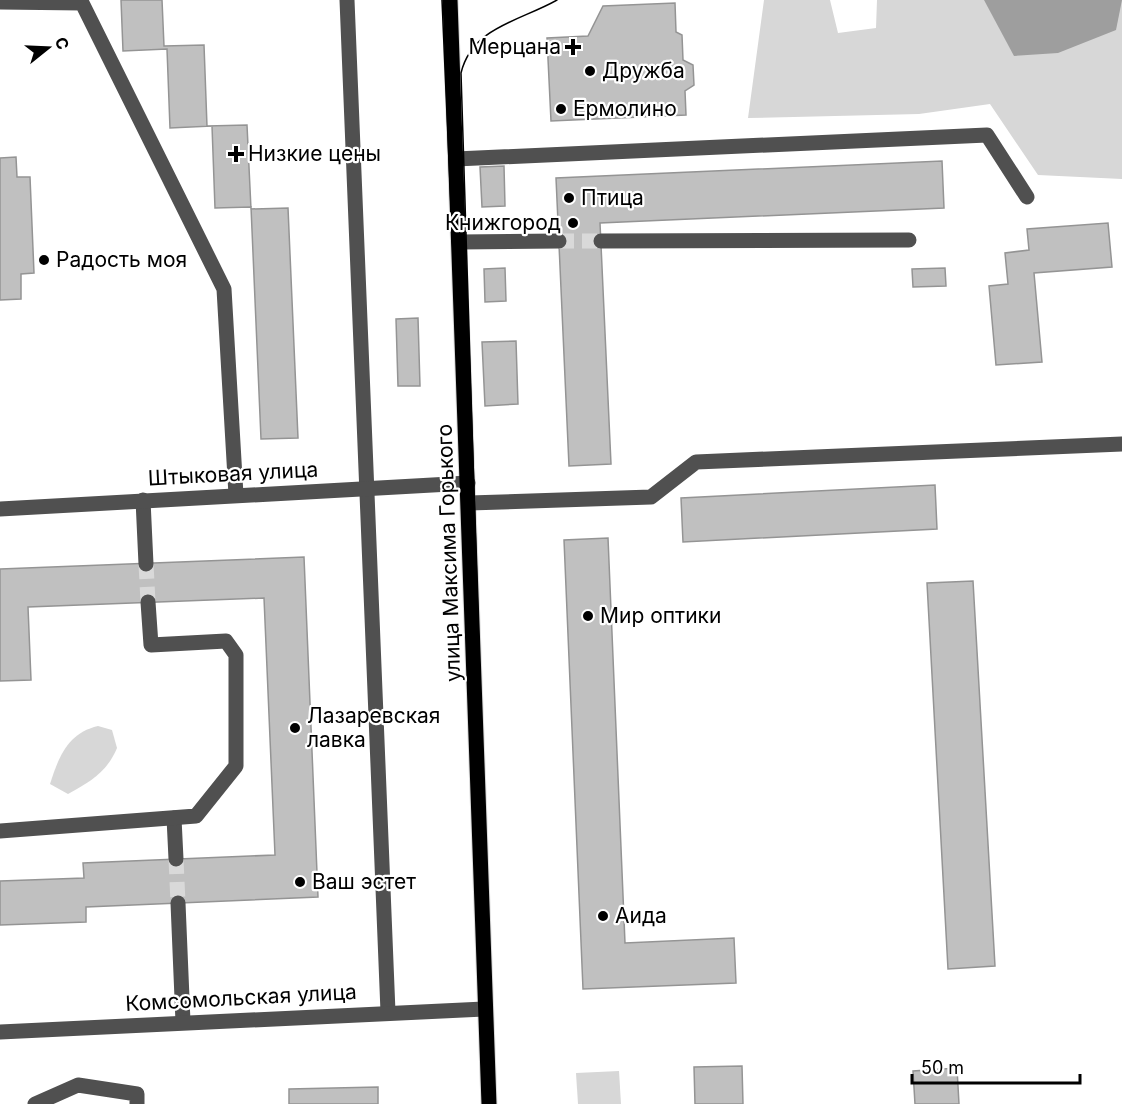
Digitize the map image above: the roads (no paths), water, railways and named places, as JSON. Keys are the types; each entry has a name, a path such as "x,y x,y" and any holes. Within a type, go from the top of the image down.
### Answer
{"main road":[{"name":"улица Максима Горького","path":"450,0 489,1104"}],"street":[{"path":"347,0 388,1012"},
{"path":"0,2 82,3 224,289 236,495"},
{"path":"456,159 987,135 1027,197"},
{"path":"601,241 909,240"},
{"path":"459,242 559,241"},
{"path":"469,503 651,496 696,462 1122,444"},
{"name":"Штыковая улица","path":"0,508 468,483"},
{"path":"143,500 146,564"},
{"path":"0,831 196,816 236,766 236,655 226,641 151,645 148,602"},
{"path":"174,818 176,860"},
{"path":"178,903 183,1022"},
{"name":"Комсомольская улица","path":"0,1032 484,1009"},
{"path":"35,1104 78,1085 137,1094 137,1104"}],"tunnel":[{"path":"559,241 601,241"},
{"path":"146,564 148,602"},
{"path":"176,859 178,903"}],"tram line":[{"path":"442,0 463,483 483,1104"},
{"path":"493,1104 461,73 475,45 486,35 557,0"}],"place":[{"name":"Мерцана","path":"573,47"},
{"name":"Дружба","path":"590,71"},
{"name":"Ермолино","path":"561,109"},
{"name":"Низкие цены","path":"236,154"},
{"name":"Птица","path":"569,198"},
{"name":"Книжгород","path":"573,223"},
{"name":"Радость моя","path":"44,260"},
{"name":"Мир оптики","path":"588,616"},
{"name":"Лазаревская лавка","path":"295,728"},
{"name":"Ваш эстет","path":"300,882"},
{"name":"Аида","path":"603,916"}]}
